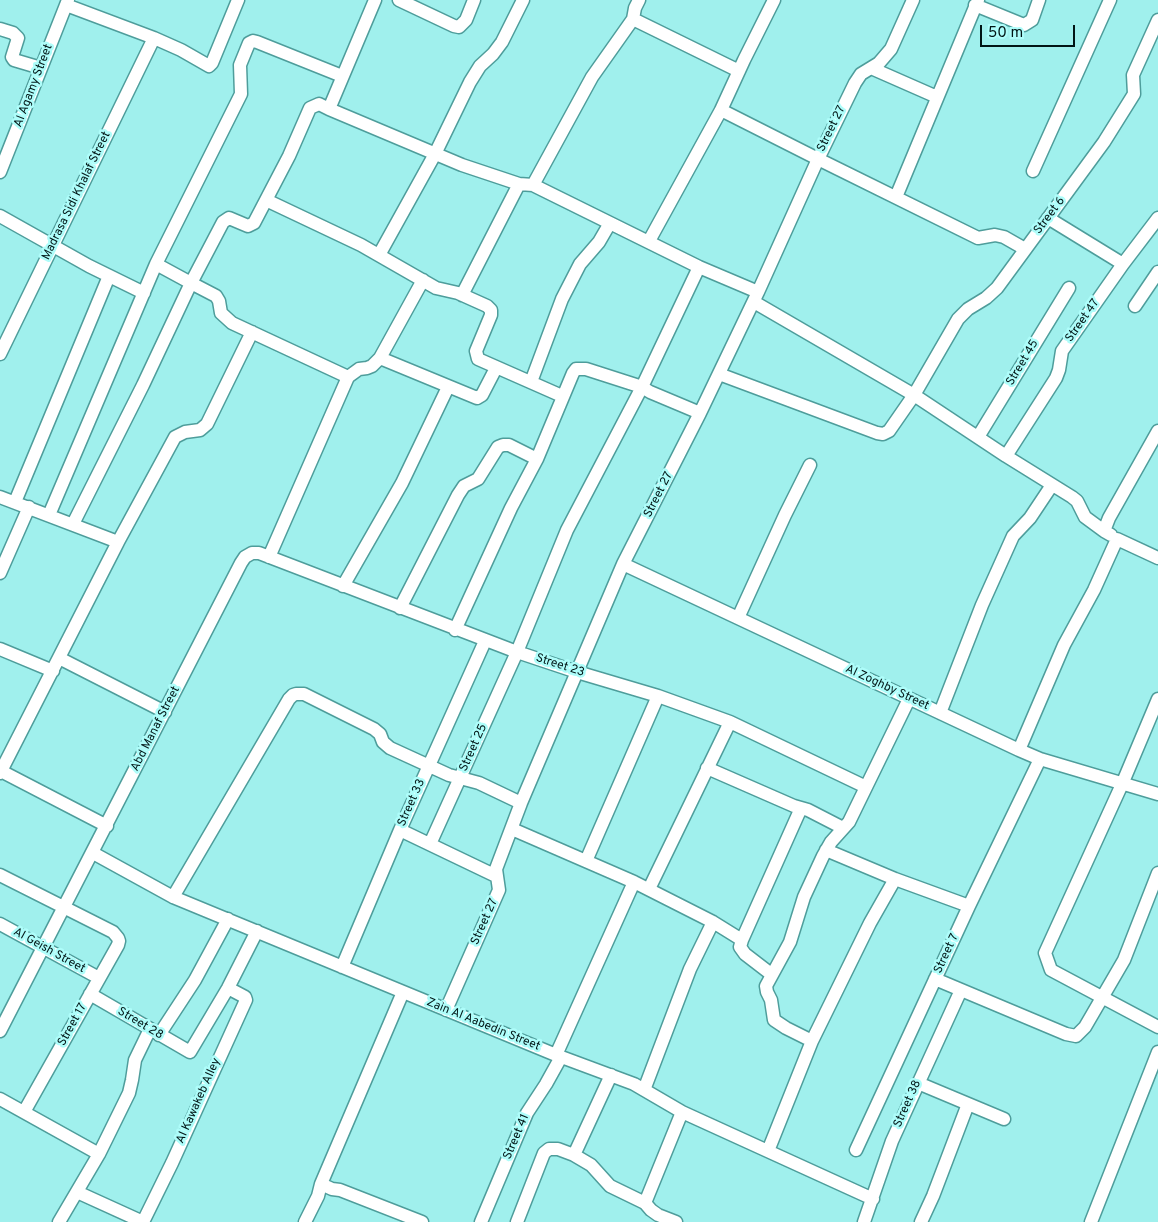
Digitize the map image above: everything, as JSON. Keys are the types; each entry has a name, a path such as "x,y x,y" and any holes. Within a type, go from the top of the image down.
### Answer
{"street":[{"path":"67,3 154,38 209,66 212,63 238,0"},
{"path":"399,0 459,27 466,20 474,0"},
{"path":"380,255 435,154 470,82 480,66 502,42 523,0"},
{"path":"533,185 592,76 633,19 639,0"},
{"path":"649,241 721,110 774,0"},
{"name":"Street 27","path":"446,1010 499,890 500,885 496,876 497,866 521,803 623,564 719,374 818,159 858,78 886,56 912,0"},
{"path":"896,197 976,3 1024,25 1032,20 1039,0"},
{"path":"1033,171 1110,0"},
{"path":"329,109 372,1"},
{"name":"Al Agamy Street","path":"0,172 67,3"},
{"path":"633,19 739,71"},
{"name":"Street 6","path":"719,374 880,434 889,431 914,395 958,319 968,309 992,294 1090,162 1132,97 1134,75 1158,20"},
{"path":"0,29 18,38 12,57 14,60 41,68"},
{"name":"Madrasa Sidi Khalaf Street","path":"0,354 154,38"},
{"path":"49,515 156,264 241,94 240,65 249,43 256,42 342,76"},
{"path":"871,68 937,97"},
{"path":"73,524 222,222 229,218 246,225 251,225 257,219 310,108 319,104 435,154 518,184 533,185 649,241 756,297 914,395 1072,497 1079,505 1085,517 1104,531 1117,539 1158,557"},
{"path":"721,110 978,238 995,235 1004,237 1025,249"},
{"path":"462,295 518,184"},
{"path":"266,200 362,245 436,288 462,295 487,306 491,310 490,317 476,355 481,362 562,396"},
{"path":"0,216 52,246 144,293"},
{"path":"1048,218 1123,264"},
{"name":"Street 47","path":"1006,456 1056,378 1062,352 1123,264 1158,218"},
{"path":"531,382 562,299 580,264 599,242 610,223"},
{"path":"156,264 216,296 219,300 221,313 227,320 348,377"},
{"name":"Street 25","path":"430,844 517,652 567,530 642,387 699,267"},
{"path":"1135,306 1158,272"},
{"path":"15,502 109,276"},
{"path":"269,557 348,377 359,368 372,366 380,358 423,280"},
{"name":"Street 45","path":"978,437 1069,288"},
{"path":"107,826 1,772 118,542 175,437 185,432 200,430 209,420 252,332"},
{"path":"380,358 471,397 479,398 496,368"},
{"path":"455,630 511,508 537,459 562,396 576,369 581,368 642,387 700,413"},
{"path":"343,586 402,483 448,387"},
{"path":"1104,531 1158,431"},
{"path":"400,608 464,486 478,479 498,447 503,444 509,445 537,459"},
{"path":"738,618 810,464"},
{"path":"940,713 982,605 1013,536 1030,518 1052,485"},
{"path":"0,497 118,542"},
{"path":"0,573 29,507"},
{"path":"1019,750 1064,645 1094,590 1117,539"},
{"name":"Street 23","path":"252,553 259,553 485,641 577,672 658,696 730,722 866,787"},
{"name":"Abd Manaf Street","path":"0,1031 6,1006 44,948 241,563 252,553"},
{"name":"Al Zoghby Street","path":"623,564 1019,750 1040,759 1123,782 1158,794"},
{"name":"Street 33","path":"342,967 400,830 485,641"},
{"path":"0,649 53,670"},
{"path":"59,658 165,712"},
{"path":"173,897 293,695 304,694 374,729 390,748 449,775 479,783 521,803"},
{"path":"586,861 658,696"},
{"path":"812,1041 774,1020 771,1000 766,986 790,942 804,897 826,850 849,822 909,699"},
{"path":"1158,699 1123,782 1045,953 1051,970 1158,1027"},
{"path":"649,889 730,722"},
{"name":"Street 7","path":"856,1150 1040,759"},
{"path":"707,768 843,828"},
{"path":"771,974 744,954 740,947 801,808"},
{"path":"512,829 649,889 713,922 742,940"},
{"path":"400,830 496,876"},
{"path":"826,850 896,879 970,906"},
{"name":"Zain Al Aabedin Street","path":"93,853 173,897 558,1056 611,1075 644,1090 682,1112 873,1198"},
{"path":"0,875 65,908"},
{"path":"935,979 1072,1036 1080,1033 1124,960 1157,876"},
{"path":"768,1151 812,1041 870,923 896,879"},
{"name":"Street 41","path":"481,1222 527,1112 546,1084 634,882"},
{"name":"Street 17","path":"24,1112 118,945 118,938 113,932 65,908"},
{"path":"59,1222 99,1154 129,1093 135,1060 154,1032 195,980 228,919"},
{"path":"644,1090 690,969 713,922"},
{"name":"Al Geish Street","path":"0,924 99,978"},
{"path":"228,988 257,931"},
{"name":"Street 28","path":"90,994 190,1052 228,988"},
{"name":"Al Kawakeb Alley","path":"143,1222 246,1000 243,996 228,988"},
{"name":"Street 38","path":"864,1222 892,1141 961,990"},
{"path":"305,1222 318,1196 321,1184 403,992"},
{"path":"1091,1222 1158,1052"},
{"path":"574,1155 611,1075"},
{"path":"918,1083 1004,1119"},
{"path":"0,1098 99,1154"},
{"path":"921,1222 933,1196 968,1104"},
{"path":"646,1203 682,1112"},
{"path":"517,1222 544,1153 549,1150 558,1149 574,1155 590,1165 610,1186 646,1203 658,1215 676,1222"},
{"path":"321,1184 340,1190 400,1218 422,1222"},
{"path":"77,1192 143,1222"}]}
